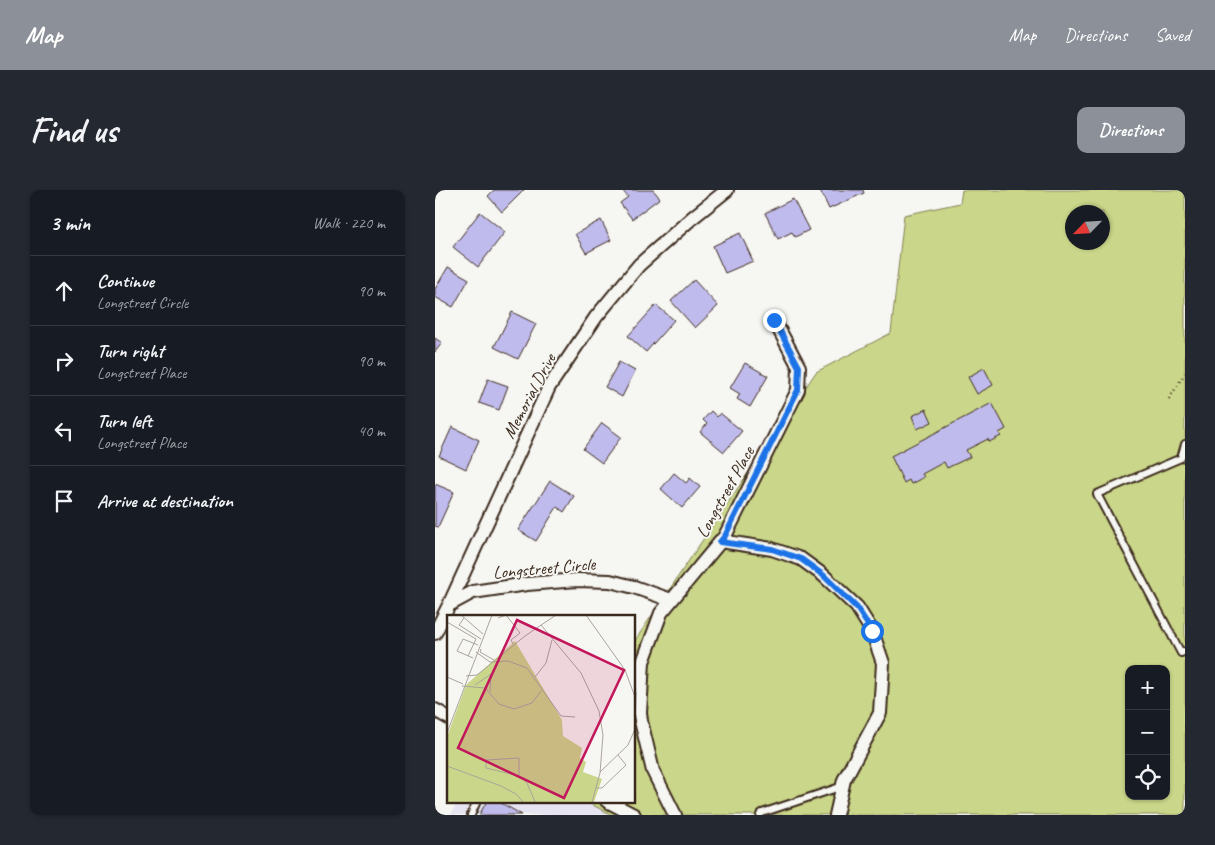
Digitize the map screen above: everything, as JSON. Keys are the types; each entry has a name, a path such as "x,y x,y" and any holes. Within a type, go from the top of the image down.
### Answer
{"street":[{"name":"Memorial Drive","path":"435,633 549,387 596,317 639,265 727,190"},
{"name":"Longstreet Place","path":"675,815 653,771 640,713 643,662 661,612 725,536 798,390 799,367 774,320"},
{"path":"720,542 772,549 801,559 823,575 857,608 872,631 883,663 880,713 844,780 836,815"},
{"name":"Longstreet Circle","path":"449,605 473,592 527,584 577,580 610,581 671,600"},
{"path":"435,710 447,717"},
{"path":"609,802 634,815"}],"lane":[{"path":"1185,444 1183,460 1097,494 1181,653 1185,651"},
{"path":"760,815 843,786"},
{"path":"471,815 477,802"}],"path":[{"path":"1169,399 1185,373"}],"shaded area":[{"path":"457,802 587,802 612,815 451,815"}],"green space":[{"path":"962,190 1185,190 1185,815 612,815 587,802 635,802 635,641 816,372 891,333 904,215 960,203"}],"building":[{"path":"494,190 524,190 502,212 488,196"},
{"path":"622,190 653,190 660,198 632,219 620,203 628,197"},
{"path":"820,190 863,190 864,193 829,209"},
{"path":"793,199 809,230 795,237 792,232 778,239 765,213"},
{"path":"480,212 505,232 478,267 453,247"},
{"path":"601,220 611,240 586,253 575,234"},
{"path":"740,233 753,261 725,273 713,246"},
{"path":"448,267 469,279 453,307 435,297 435,289"},
{"path":"694,280 718,306 695,328 671,301"},
{"path":"656,305 674,320 646,352 628,336"},
{"path":"512,312 536,324 518,359 494,347"},
{"path":"435,338 442,343 435,352"},
{"path":"619,362 635,371 622,397 605,387"},
{"path":"745,363 768,376 750,407 737,399 740,394 730,388"},
{"path":"984,368 993,385 977,394 968,377"},
{"path":"488,379 508,386 499,410 479,403"},
{"path":"992,403 1006,429 999,433 1001,436 989,442 988,439 966,450 970,457 947,468 944,462 922,474 924,477 911,484 909,480 904,483 891,456"},
{"path":"926,409 932,422 917,429 912,416"},
{"path":"711,411 717,417 720,413 742,431 724,452 700,432 707,424 703,420"},
{"path":"602,423 621,437 602,463 583,449"},
{"path":"452,427 479,440 466,469 439,456"},
{"path":"674,473 686,483 690,478 700,487 682,508 661,489"},
{"path":"550,481 574,496 564,512 557,507 536,541 518,530"},
{"path":"435,484 454,492 438,527 435,526"},
{"path":"486,802 500,802 522,815 479,815"}],"route":[{"path":"774,320 799,367 798,390 725,536 720,542 772,549 801,559 823,575 857,608 872,631"}]}
